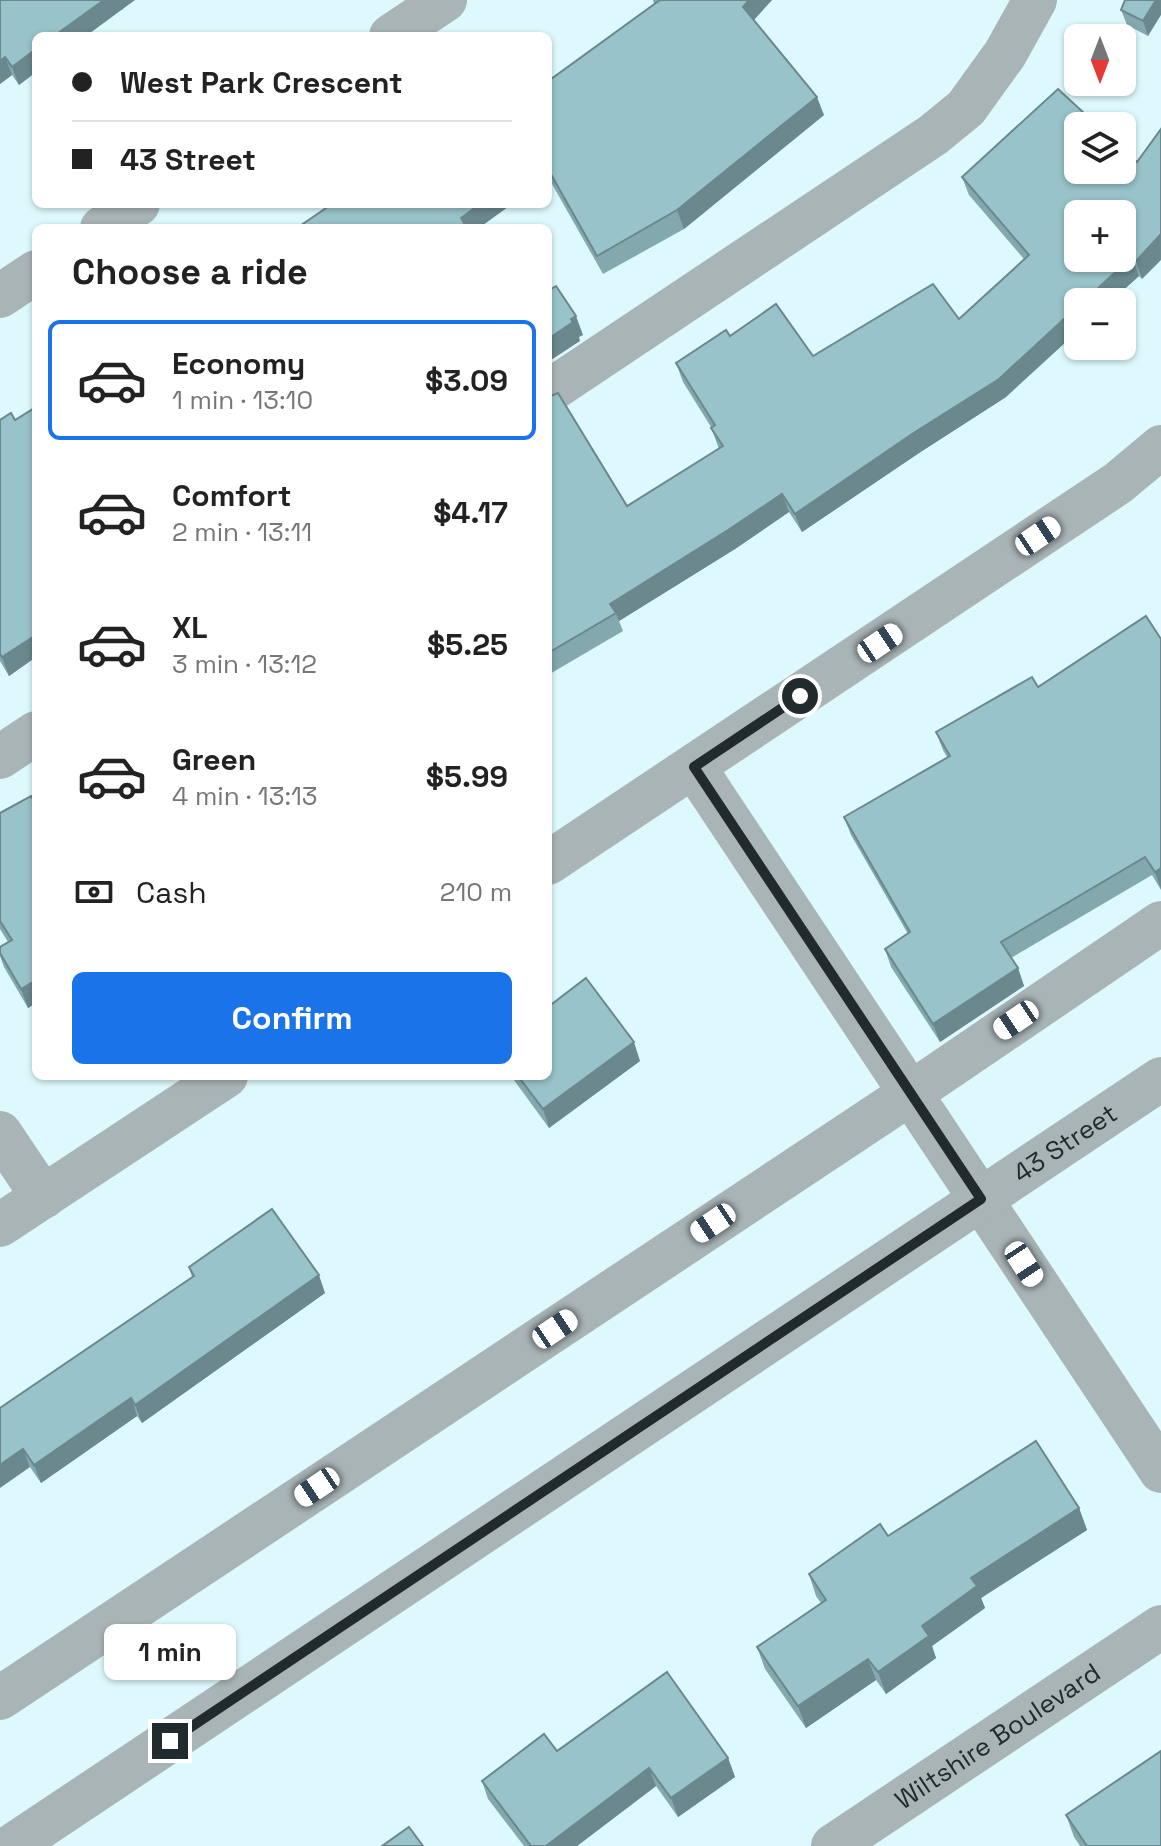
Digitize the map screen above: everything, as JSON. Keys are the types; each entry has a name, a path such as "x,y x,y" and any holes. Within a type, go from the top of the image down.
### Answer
{"street":[{"path":"397,32 445,0"},
{"path":"552,389 933,135 966,108 1005,54 1035,0"},
{"path":"108,224 132,208"},
{"path":"0,296 32,275"},
{"path":"552,860 1118,483 1161,447"},
{"path":"0,757 32,736"},
{"path":"694,767 1161,1471"},
{"path":"0,1698 911,1093 1161,923"},
{"name":"43 Street","path":"12,1846 1161,1079"},
{"path":"0,1225 220,1080"},
{"path":"0,1133 43,1197"},
{"name":"Wiltshire Boulevard","path":"833,1846 1161,1627"}],"building":[{"path":"0,0 104,0 60,32 32,32 32,52 12,67 5,57 0,61"},
{"path":"660,0 749,0 743,7 817,97 677,210 597,256 552,176 552,78"},
{"path":"1125,0 1156,0 1143,21 1121,10"},
{"path":"1058,89 1083,112 1064,112 1064,184 1136,184 1136,161 1161,129 1161,234 1136,261 1136,200 1064,200 1064,272 1116,272 1098,288 1064,288 1064,319 999,379 795,514 782,494 610,604 616,613 552,651 552,395 558,393 627,506 723,446 711,428 715,425 676,363 726,330 730,336 776,304 813,356 933,284 959,319 1029,255 962,177"},
{"path":"326,208 475,208 461,218 465,224 303,224"},
{"path":"556,286 576,316 571,319 573,322 552,336 552,288"},
{"path":"32,409 32,638 2,657 0,420 11,413 15,420"},
{"path":"1146,616 1161,639 1161,868 1155,872 1145,857 1001,942 1018,968 933,1024 885,949 910,932 844,817 950,756 936,732 1032,677 1038,687"},
{"path":"32,798 32,982 21,989 0,953 0,947 12,940 0,921 0,813"},
{"path":"586,978 634,1042 543,1109 521,1080 552,1080 552,1004"},
{"path":"272,1209 319,1275 135,1405 131,1398 34,1465 23,1449 0,1465 0,1408 194,1276 189,1267"},
{"path":"1036,1441 1079,1508 971,1578 977,1586 922,1626 929,1636 878,1672 868,1659 798,1706 757,1647 826,1600 809,1574 880,1524 888,1536"},
{"path":"667,1672 728,1758 671,1798 649,1768 546,1846 531,1846 482,1781 544,1734 557,1751"},
{"path":"1161,1751 1161,1846 1087,1846 1066,1815"},
{"path":"409,1827 423,1846 382,1846"}],"route":[{"path":"170,1741 981,1199 694,767 800,696"}]}
